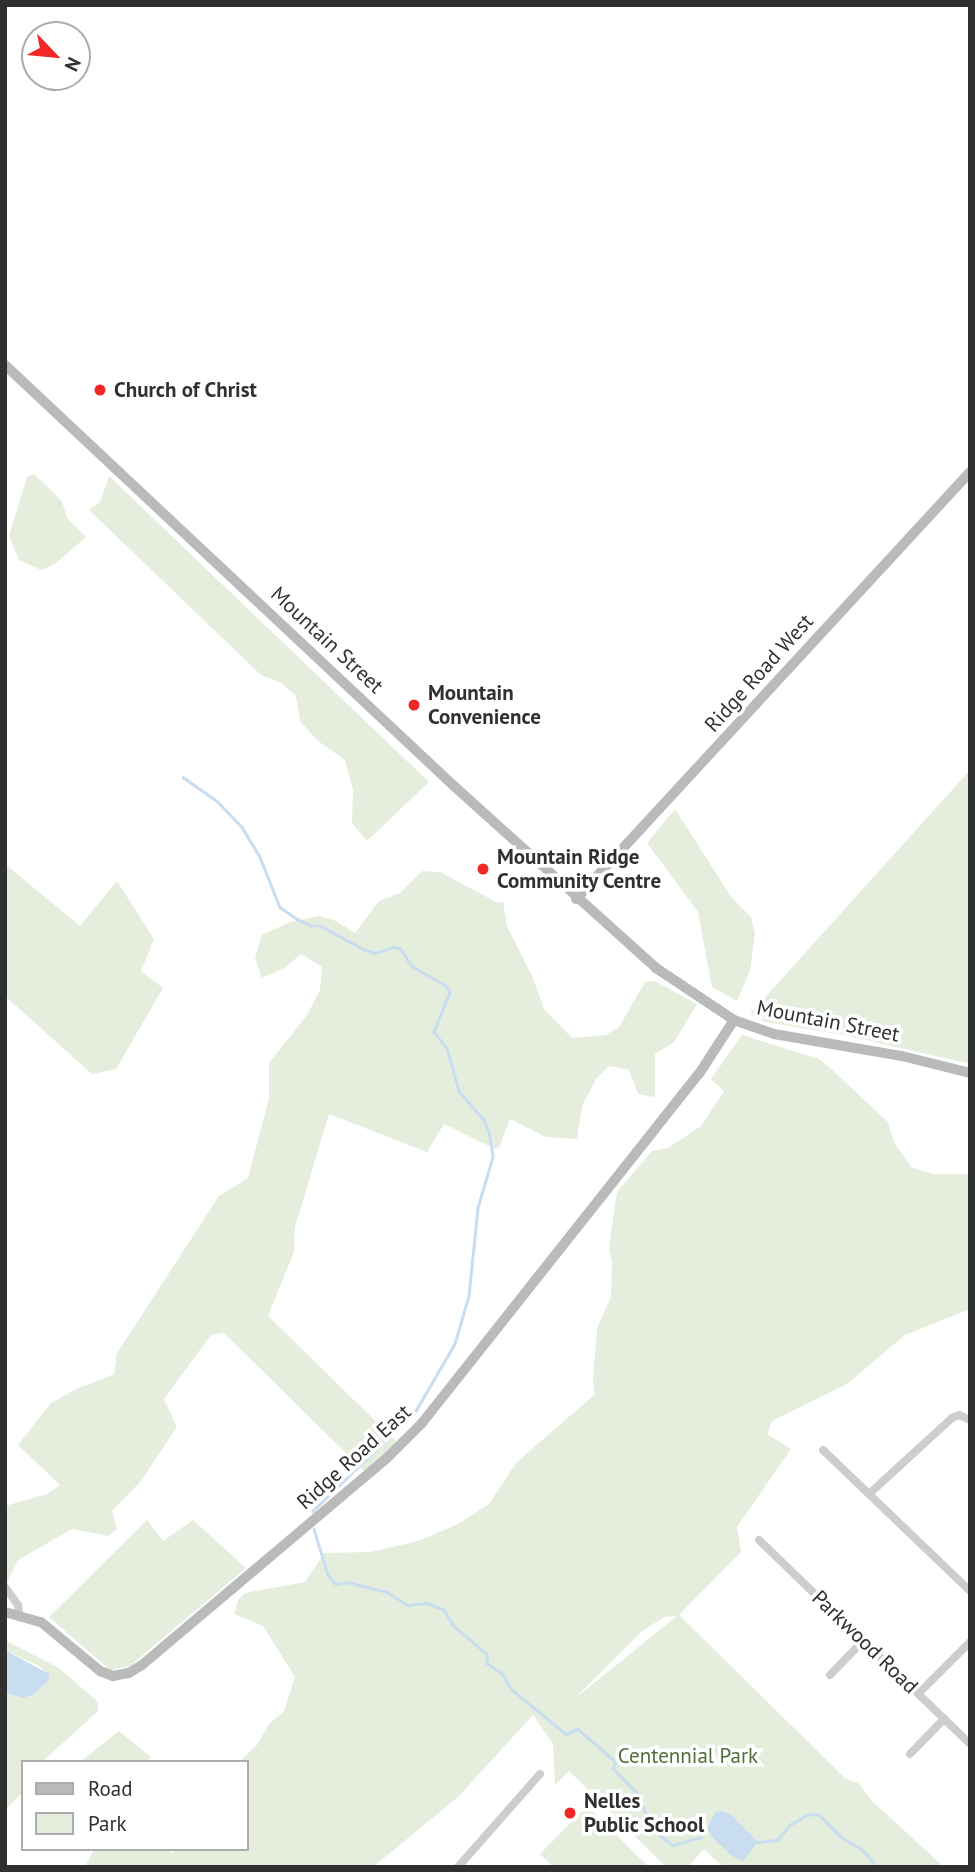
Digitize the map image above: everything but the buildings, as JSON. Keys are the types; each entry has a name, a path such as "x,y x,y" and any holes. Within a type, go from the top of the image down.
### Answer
{"main road":[{"name":"Mountain Street","path":"5,365 576,899 656,968 734,1020 774,1034 902,1056 970,1073"},
{"name":"Ridge Road West","path":"576,899 970,472"},
{"name":"Ridge Road East","path":"5,1612 41,1622 100,1671 113,1676 129,1673 149,1659 386,1459 422,1423 699,1074 734,1020"}],"street":[{"path":"869,1493 952,1418 959,1415 970,1420"},
{"path":"823,1450 970,1591"},
{"name":"Parkwood Road","path":"759,1540 970,1744"},
{"path":"5,1587 18,1605 19,1614"},
{"path":"830,1675 863,1641"},
{"path":"919,1693 970,1642"},
{"path":"910,1754 944,1719"},
{"path":"458,1867 540,1774"}],"green space":[{"path":"34,474 62,501 67,518 86,537 55,564 41,570 19,560 9,536 27,477"},
{"path":"109,476 429,782 367,841 352,823 353,790 345,760 318,741 300,721 296,696 281,683 261,675 89,510 100,502"},
{"path":"970,770 970,1064 849,1036 761,1021 764,1017 750,1014"},
{"path":"675,809 732,898 751,917 755,934 750,971 737,1001 712,987 698,912 647,843"},
{"path":"5,864 80,926 117,881 154,939 141,971 163,988 116,1069 92,1074 5,996"},
{"path":"422,871 440,872 498,903 503,902 507,926 533,978 544,1009 572,1038 606,1035 619,1027 645,982 655,981 697,1004 674,1042 655,1054 655,1097 638,1094 629,1070 609,1066 596,1079 582,1106 577,1139 546,1137 510,1119 499,1148 495,1149 444,1124 427,1152 329,1114 295,1227 294,1252 268,1316 399,1444 364,1471 224,1333 211,1335 164,1399 177,1427 141,1481 112,1511 117,1529 108,1536 72,1529 18,1560 5,1587 5,1506 47,1494 60,1485 18,1445 51,1403 74,1390 114,1374 117,1353 219,1196 248,1178 269,1098 269,1063 307,1015 320,990 322,967 301,954 286,967 262,978 255,958 262,935 290,922 320,916 336,921 355,933 379,901 400,893"},
{"name":"Centennial Park","path":"742,1035 819,1059 888,1122 894,1142 911,1167 933,1174 970,1174 970,1309 905,1335 847,1384 772,1421 767,1434 791,1449 737,1527 741,1552 679,1615 846,1779 858,1783 872,1801 944,1867 723,1867 704,1849 688,1867 666,1867 569,1771 555,1785 553,1744 533,1715 458,1797 373,1867 85,1867 93,1851 248,1851 248,1760 241,1760 257,1745 269,1724 284,1711 295,1677 263,1626 234,1614 238,1600 245,1593 305,1582 324,1553 371,1552 418,1541 458,1524 489,1504 516,1463 595,1394 593,1379 597,1328 611,1297 612,1264 609,1246 617,1192 652,1151 668,1148 701,1126 724,1091 711,1079","holes":["677,1616 577,1696 641,1632 664,1617"]},
{"path":"147,1520 163,1541 193,1520 246,1568 130,1666 110,1670 49,1617"},
{"path":"5,1640 59,1668 98,1702 98,1711 44,1760 21,1760 21,1794 5,1810 5,1693 23,1698 33,1695 49,1680 41,1667 5,1650"},
{"path":"119,1731 151,1757 149,1760 83,1760"},
{"path":"587,1806 649,1867 553,1867 540,1854"}],"water":[{"path":"5,1650 49,1674 49,1680 33,1695 23,1698 5,1693"},
{"path":"715,1813 729,1813 758,1842 743,1861 732,1856 712,1837 707,1828"}],"waterway":[{"path":"183,777 217,801 242,827 260,857 280,907 297,919 313,926 321,926 365,950 375,953 394,947 400,948 412,966 446,986 450,992 434,1032 447,1048 459,1091 484,1120 489,1131 493,1157 478,1208 469,1296 455,1344 416,1411 313,1511"},
{"path":"314,1529 328,1575 336,1584 347,1582 387,1592 408,1605 427,1603 443,1609 454,1626 487,1654 487,1663 503,1674 511,1689 566,1734 578,1729 616,1762 613,1768 637,1793 652,1826 663,1838 673,1845 701,1837"},
{"path":"758,1842 777,1840 791,1824 809,1814 820,1815 841,1837 862,1849 877,1867"}],"place":[{"name":"Church of Christ","path":"100,390"},
{"name":"Mountain Convenience","path":"414,705"},
{"name":"Mountain Ridge Community Centre","path":"483,869"},
{"name":"Nelles Public School","path":"570,1813"}]}
